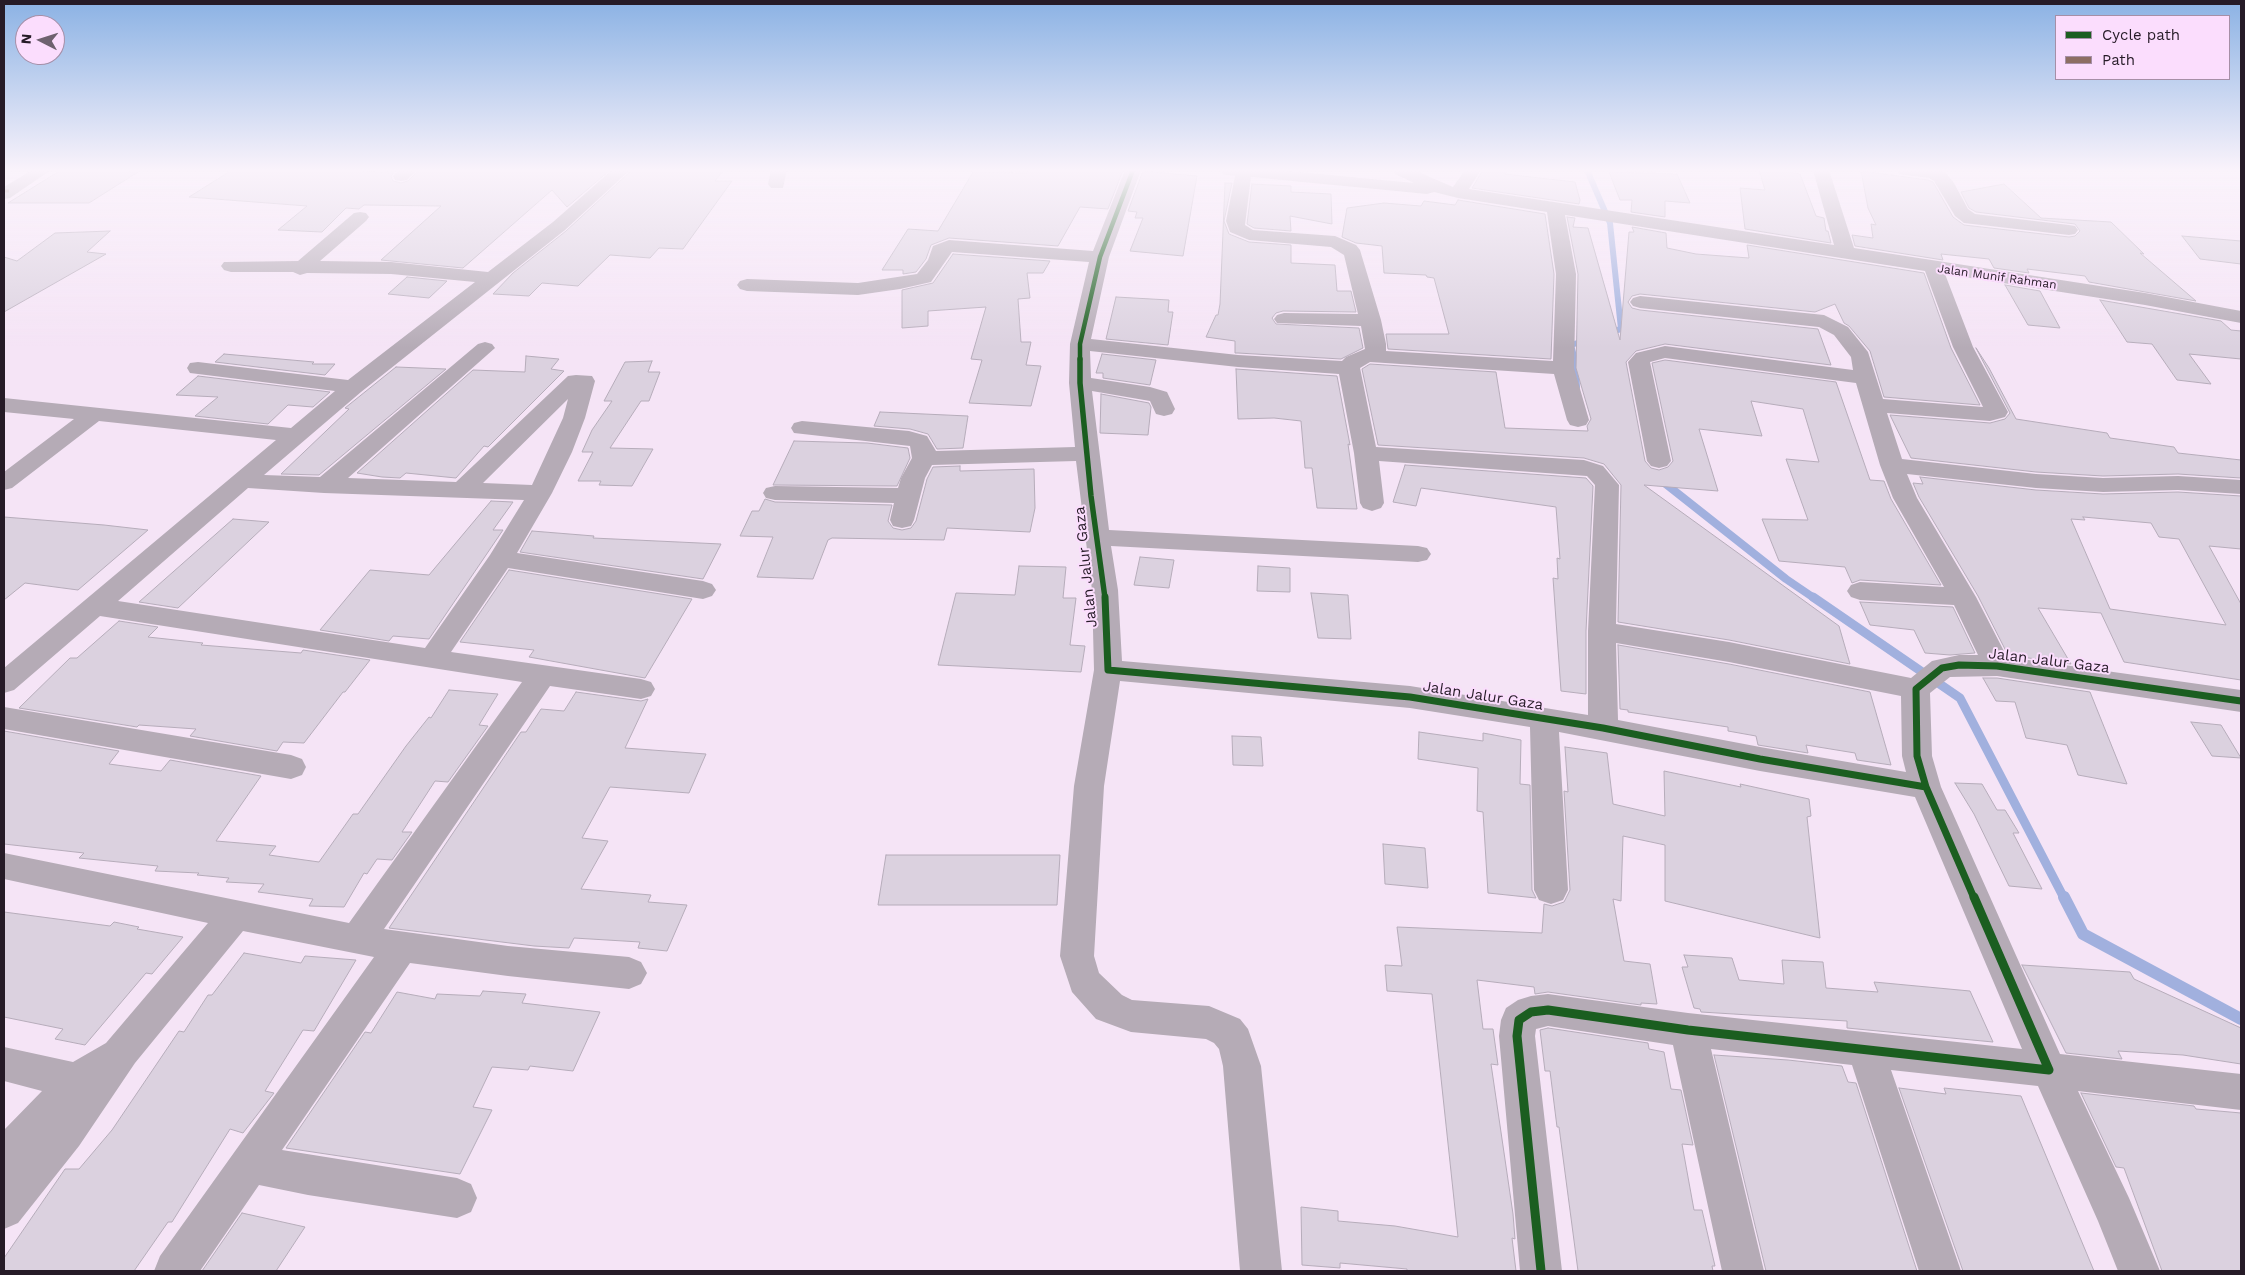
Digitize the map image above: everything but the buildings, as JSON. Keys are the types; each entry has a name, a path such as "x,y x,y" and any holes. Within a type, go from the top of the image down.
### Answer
{"street":[{"path":"300,268 345,230"},
{"path":"4,683 353,387 555,230"},
{"name":"Jalan Jalur Gaza","path":"1110,230 1100,257 1080,344 1080,383 1087,454 1105,590 1108,670 1349,690 1410,697 1603,728 1926,787"},
{"path":"1239,230 1249,235 1335,242 1349,249 1353,254 1376,344 1375,351 1368,356 1354,361 1349,368 1366,453 1372,503"},
{"path":"1558,230 1566,274 1563,368 1578,420"},
{"name":"Jalan Munif Rahman","path":"1697,230 2145,300 2241,317"},
{"path":"1839,230 1846,254"},
{"path":"2064,230 2069,230"},
{"path":"747,285 858,288 915,280 929,274 937,261 940,250 949,246 1100,257"},
{"path":"231,266 391,268 493,278"},
{"path":"1874,405 1990,414 1997,412 1963,347 1933,268"},
{"path":"1640,302 1824,321 1841,331 1861,356 1865,378 1892,465 1905,498 1963,597 1997,666"},
{"path":"1284,319 1371,320"},
{"path":"1080,344 1238,361 1349,368"},
{"path":"324,486 485,348"},
{"path":"1659,461 1639,362 1644,357 1665,352 1865,378"},
{"path":"1368,356 1563,368"},
{"path":"198,368 353,387"},
{"path":"432,659 501,559 540,493 574,418 584,381 576,381 566,389 462,491"},
{"path":"1080,383 1150,394 1159,397 1164,409"},
{"path":"4,405 92,416 296,435"},
{"path":"4,483 92,416"},
{"path":"802,428 909,438 919,441 924,449 924,458 913,478 902,520"},
{"path":"1366,453 1584,467 1601,476 1607,485 1602,631 1603,728"},
{"path":"924,458 1087,454"},
{"path":"1892,465 2103,485 2178,483 2241,487"},
{"path":"242,481 324,486 540,493"},
{"path":"775,493 907,496"},
{"path":"1097,537 1418,554"},
{"path":"501,559 703,590"},
{"path":"1860,591 1963,597"},
{"path":"95,606 542,676 641,689"},
{"name":"Jalan Jalur Gaza","path":"1602,631 1728,652 1928,679 1959,665 1997,666 2241,701"},
{"path":"1108,670 1089,786 1078,956 1084,981 1094,995 1109,1008 1131,1016 1209,1023 1227,1031 1235,1041 1242,1066 1261,1271"},
{"path":"357,940 542,676"},
{"path":"1928,679 1915,719 1917,756 1926,787 2049,1070 2115,1212 2139,1271"},
{"path":"4,718 291,767"},
{"path":"1544,718 1551,890"},
{"path":"4,866 357,940 508,961 628,973"},
{"path":"4,1158 88,1084 122,1051 236,915"},
{"path":"175,1271 402,946"},
{"path":"1541,1271 1517,1036 1519,1020 1531,1012 1548,1010 1688,1030 2241,1092"},
{"path":"1688,1030 1743,1271"},
{"path":"1865,1049 1940,1271"},
{"path":"4,1064 88,1084"},
{"path":"4,1209 65,1133 88,1084"},
{"path":"250,1164 457,1198"}],"waterway":[{"path":"1607,333 1621,329 1611,230"},
{"path":"1575,360 1571,345 1587,340"},
{"path":"1574,359 1576,387"},
{"path":"1662,481 1786,579 1814,598"},
{"path":"1813,597 1960,698 2064,898"},
{"path":"2064,897 2083,934 2241,1019"}],"cycle path":[{"path":"1110,230 1100,257 1080,344 1080,383 1091,496 1105,590 1108,670 1410,697 1603,728 1760,759 1926,787 1917,756 1916,689 1942,668 1959,665 1997,666 2241,701"},
{"path":"1541,1271 1517,1036 1519,1020 1531,1012 1548,1010 1688,1030 2049,1070 1926,787"}]}
